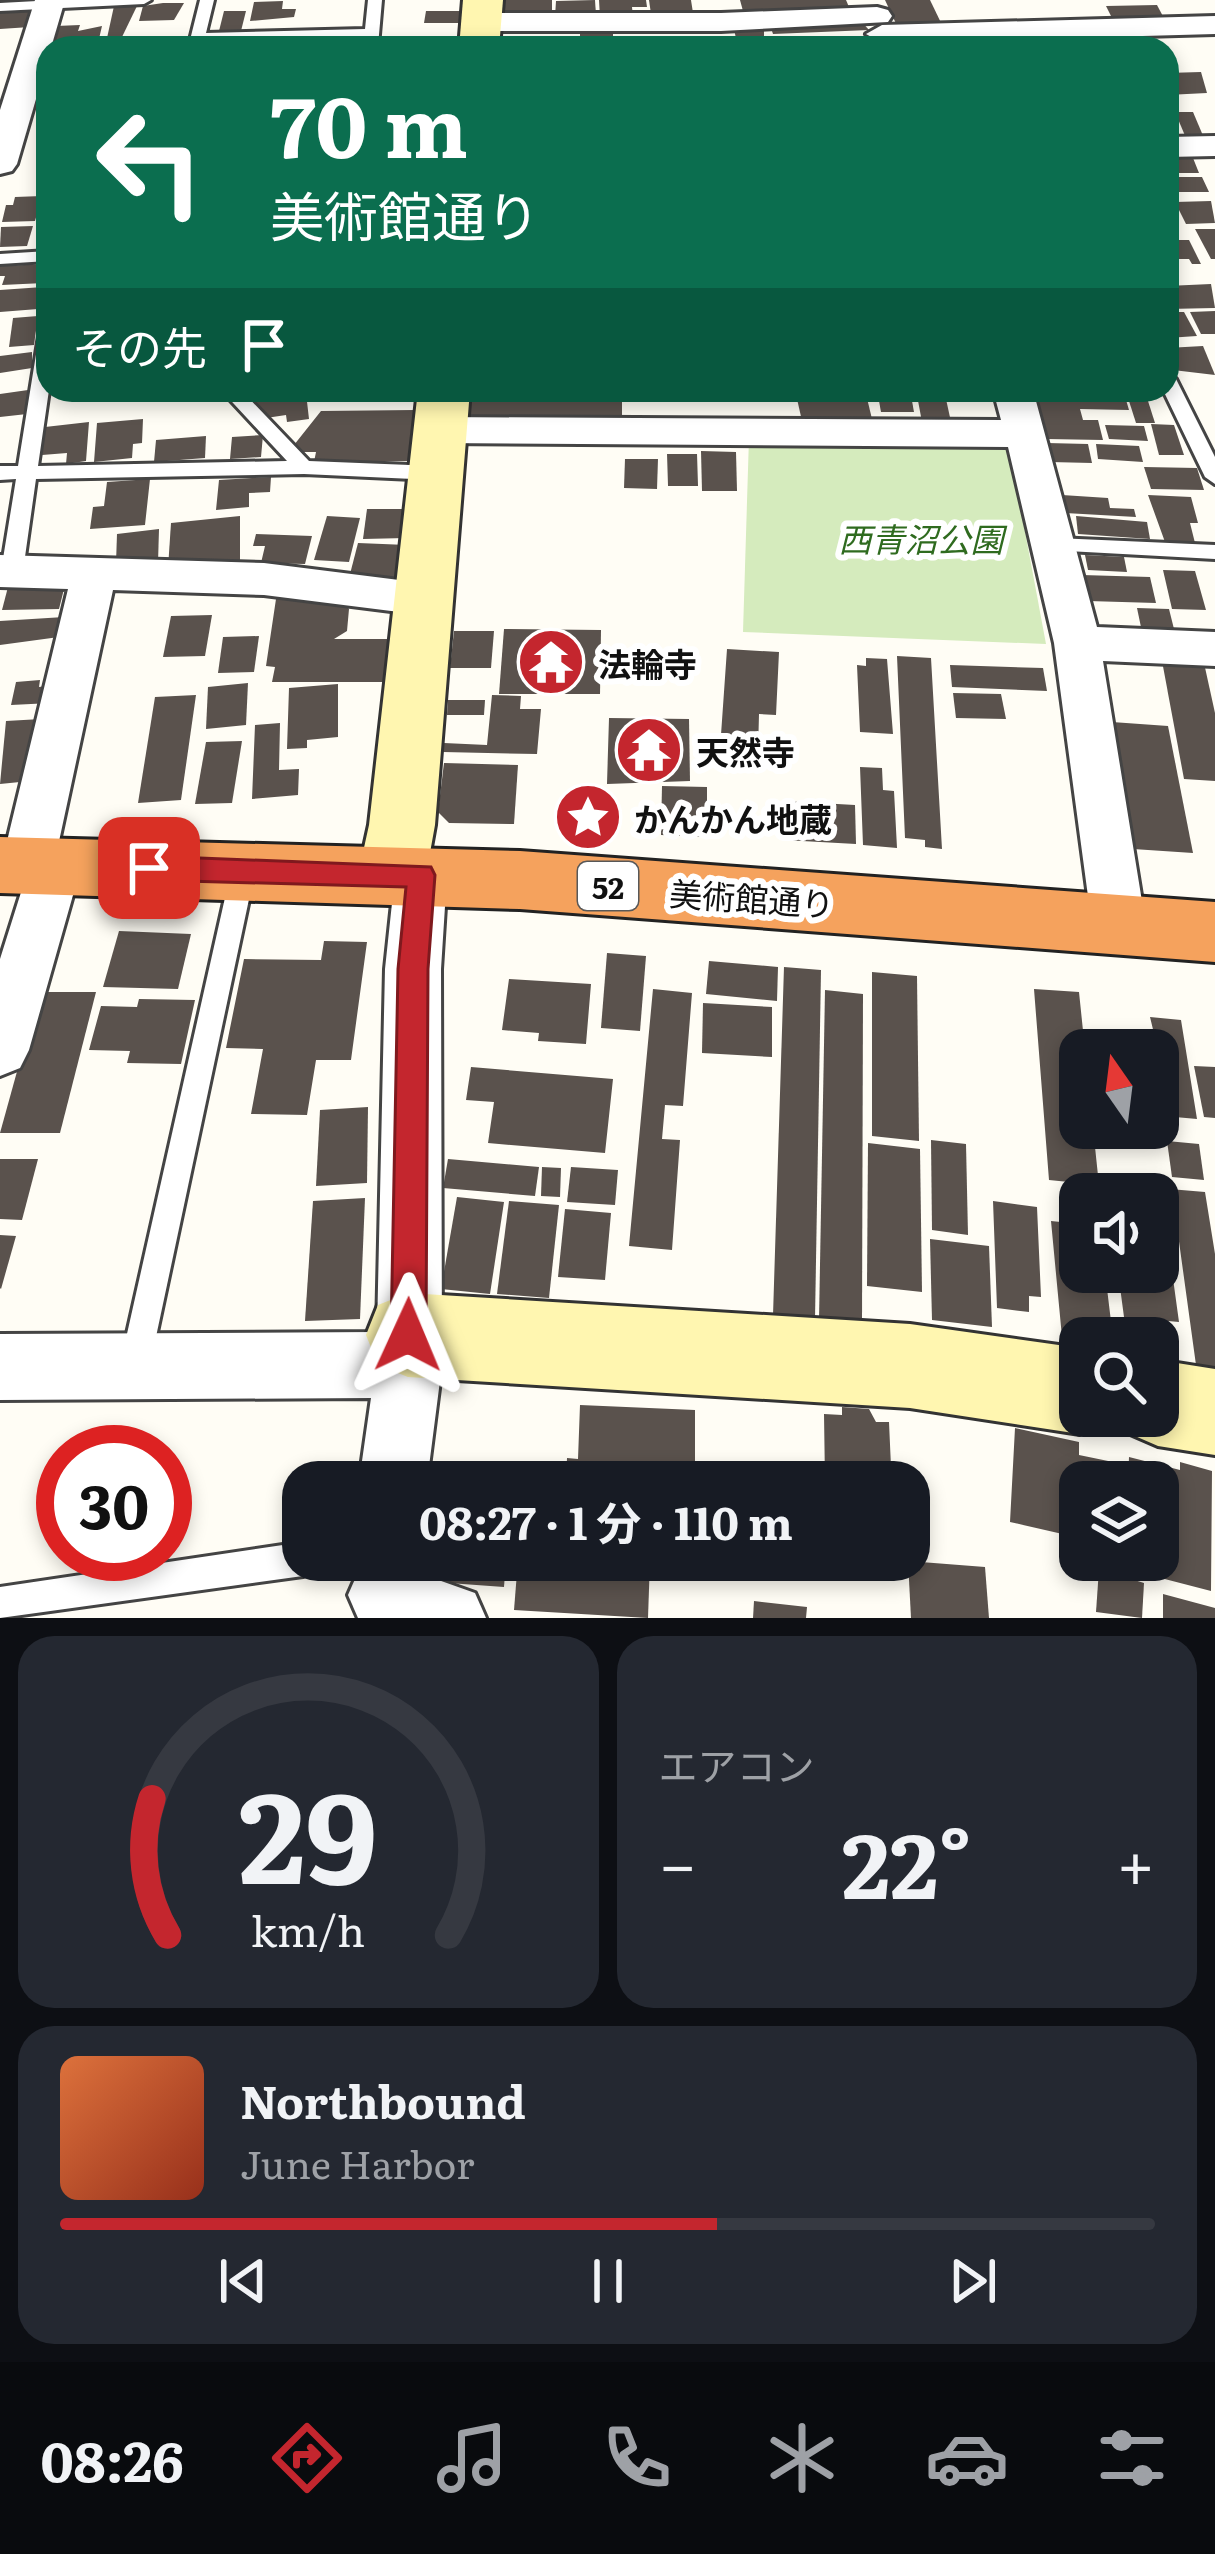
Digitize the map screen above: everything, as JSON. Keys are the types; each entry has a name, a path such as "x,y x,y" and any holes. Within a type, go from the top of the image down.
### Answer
{"highway":[{"name":"美術館通り","path":"27,866 406,875 1215,932"}],"street":[{"path":"39,36 50,2"},
{"path":"481,23 724,35 879,25 1215,25"},
{"path":"36,46 2,153 36,149"},
{"path":"1179,147 1215,146"},
{"path":"395,1461 408,1350 413,969 402,825 439,431 1019,412 1056,545 1076,643 1119,926"},
{"path":"6,571 264,579 422,599"},
{"path":"0,1050 27,866 94,577"},
{"path":"1076,643 1215,649"},
{"path":"0,1366 135,1366 408,1350 910,1366 1059,1388"},
{"path":"1179,1406 1215,1412"},
{"path":"385,1591 450,1618"}],"lane":[{"path":"0,7 144,0"},
{"path":"199,36 207,0"},
{"path":"371,36 375,0"},
{"path":"0,259 36,257"},
{"path":"6,571 38,402"},
{"path":"242,402 304,467"},
{"path":"1178,402 1215,477"},
{"path":"0,473 304,467 439,431"},
{"path":"1056,545 1215,552"},
{"path":"135,1366 244,868"},
{"path":"0,1604 282,1562"}],"green space":[{"name":"西青沼公園","path":"1007,435 1046,644 743,632 749,437"}],"building":[{"path":"500,0 552,0 552,17 500,17"},
{"path":"595,0 596,15 555,17 556,1"},
{"path":"599,0 646,0 647,7 632,7 633,17 600,18"},
{"path":"649,0 691,0 693,13 651,14"},
{"path":"740,0 846,0 849,7 743,11"},
{"path":"885,0 930,0 944,29 899,30"},
{"path":"283,1 282,9 296,9 294,17 250,21 254,2"},
{"path":"184,3 174,20 139,21 143,6"},
{"path":"1157,5 1166,22 1112,18 1106,6"},
{"path":"114,6 137,6 122,36 107,36"},
{"path":"34,9 30,27 0,29 0,11"},
{"path":"224,11 246,11 241,31 219,31"},
{"path":"426,11 465,11 464,23 424,23"},
{"path":"861,21 869,30 773,34 770,25"},
{"path":"80,25 78,31 102,26 100,36 53,36 56,26"},
{"path":"764,25 764,36 735,36 734,29"},
{"path":"580,29 613,29 613,36 580,36"},
{"path":"1201,72 1207,93 1179,94 1179,73"},
{"path":"1179,112 1193,112 1204,138 1186,138"},
{"path":"1179,156 1193,158 1199,173 1179,173"},
{"path":"1179,177 1202,177 1209,192 1179,192"},
{"path":"36,196 35,221 2,222 6,205 13,205 15,197"},
{"path":"1211,201 1215,223 1186,224 1179,202"},
{"path":"33,226 27,246 0,247 1,227"},
{"path":"1195,229 1215,229 1215,259 1211,259"},
{"path":"1179,240 1189,240 1201,264 1179,259"},
{"path":"36,264 36,283 2,285 5,276 0,276 0,266"},
{"path":"1211,284 1215,308 1179,309 1179,285"},
{"path":"36,287 36,309 0,312 0,290"},
{"path":"1215,311 1215,334 1201,334 1190,312"},
{"path":"1179,312 1184,312 1197,336 1179,337"},
{"path":"36,316 34,345 9,347 13,318"},
{"path":"1203,346 1215,375 1179,371 1179,347"},
{"path":"32,352 32,368 0,373 0,356"},
{"path":"28,390 27,414 0,417 0,394"},
{"path":"251,402 307,402 309,419 266,418"},
{"path":"467,402 622,402 622,422 575,422 575,417 475,421 466,416"},
{"path":"798,402 868,402 872,419 802,421"},
{"path":"879,402 912,402 914,412 881,412"},
{"path":"918,402 947,402 951,422 922,422"},
{"path":"1037,402 1127,402 1129,410 1080,409 1083,420 1098,420 1103,440 1046,439"},
{"path":"1129,402 1148,402 1155,423 1136,423"},
{"path":"415,410 409,461 314,462 316,452 301,452 294,445 321,411"},
{"path":"143,419 142,443 133,444 132,458 94,462 97,423"},
{"path":"89,422 86,461 66,464 67,453 42,455 45,427"},
{"path":"1151,424 1174,425 1184,455 1159,455"},
{"path":"1105,425 1144,426 1148,441 1109,439"},
{"path":"263,435 261,457 230,459 232,437"},
{"path":"206,436 205,458 154,462 156,440"},
{"path":"1047,443 1088,444 1092,463 1050,462"},
{"path":"1096,444 1139,446 1143,462 1098,459"},
{"path":"701,451 736,452 737,491 702,491"},
{"path":"667,454 697,454 698,486 668,486"},
{"path":"625,459 658,459 657,489 624,488"},
{"path":"1144,467 1197,468 1204,490 1151,489"},
{"path":"271,477 270,492 249,493 249,507 216,510 219,480"},
{"path":"150,479 145,525 90,529 93,507 104,506 107,482"},
{"path":"1062,495 1108,498 1110,508 1134,509 1136,517 1065,513"},
{"path":"1148,495 1191,497 1198,523 1190,523 1195,543 1165,542"},
{"path":"367,509 410,509 406,538 363,539"},
{"path":"240,516 240,562 168,568 171,523"},
{"path":"327,516 360,518 349,562 314,560"},
{"path":"1076,516 1147,522 1150,539 1078,534"},
{"path":"159,529 158,563 116,563 117,534"},
{"path":"256,534 312,536 305,564 261,563 265,546 253,546"},
{"path":"358,543 407,545 399,580 349,578"},
{"path":"1085,555 1124,557 1127,572 1088,570"},
{"path":"1163,570 1195,571 1206,610 1172,609"},
{"path":"1082,575 1150,577 1156,603 1088,601"},
{"path":"65,585 59,609 2,610 8,587"},
{"path":"276,599 342,599 349,609 347,631 334,639 393,639 388,682 272,682 275,667 266,666"},
{"path":"1137,608 1169,609 1175,633 1142,632"},
{"path":"212,615 205,656 163,657 171,616"},
{"path":"64,617 59,637 0,645 0,621"},
{"name":"法輪寺","path":"504,629 601,630 600,694 499,694"},
{"path":"454,631 494,631 491,668 450,668"},
{"path":"259,636 254,672 218,673 223,637"},
{"path":"727,649 779,652 776,715 759,714 758,752 720,749"},
{"path":"897,656 931,658 942,849 925,847 925,840 905,838"},
{"path":"866,658 887,659 893,734 860,732 857,665 866,666"},
{"path":"1162,661 1204,663 1215,713 1215,781 1184,779"},
{"path":"950,665 1043,668 1047,691 952,687"},
{"path":"40,680 39,687 54,685 51,703 11,705 16,682"},
{"path":"248,683 246,725 206,729 208,687"},
{"path":"338,684 338,737 307,740 307,748 287,749 289,688"},
{"path":"953,693 1001,694 1006,719 956,718"},
{"path":"196,695 181,800 138,803 155,697"},
{"path":"492,695 521,696 520,709 541,709 537,754 443,752 444,743 487,745"},
{"path":"448,700 485,700 484,715 447,715"},
{"name":"天然寺","path":"609,718 689,719 690,781 607,784"},
{"path":"41,719 30,781 0,784 6,721"},
{"path":"1112,722 1168,726 1193,853 1133,849"},
{"path":"280,723 279,770 299,769 298,795 252,799 255,725"},
{"path":"242,741 232,803 195,804 206,742"},
{"path":"444,763 518,765 514,824 449,823 438,812"},
{"path":"860,767 882,768 883,790 894,791 897,848 863,845"},
{"path":"662,786 707,787 707,837 661,835"},
{"path":"784,801 855,805 856,844 784,840"},
{"path":"119,931 191,934 178,989 103,987"},
{"path":"324,941 367,942 351,1060 316,1060 307,1115 251,1114 263,1049 226,1048 244,959 321,960"},
{"path":"607,953 646,956 640,1031 601,1028"},
{"path":"709,961 778,967 777,1001 706,994"},
{"path":"784,967 821,970 815,1319 773,1315"},
{"path":"872,972 917,976 919,1141 872,1136"},
{"path":"509,979 591,984 586,1044 538,1041 539,1033 502,1030"},
{"path":"653,989 692,993 683,1106 665,1105 662,1139 680,1140 672,1250 629,1246"},
{"path":"1034,989 1079,992 1083,1029 1059,1029 1059,1149 1095,1149 1098,1173 1059,1173 1059,1181 1049,1180"},
{"path":"825,990 863,994 862,1325 819,1320"},
{"path":"39,992 96,992 60,1133 0,1133"},
{"path":"139,999 195,1000 181,1064 127,1063 130,1051 89,1050 101,1006 137,1007"},
{"path":"703,1003 772,1007 772,1057 702,1053"},
{"path":"1150,1017 1181,1020 1197,1119 1179,1117 1179,1029 1153,1029"},
{"path":"1194,1066 1215,1067 1215,1118 1204,1117"},
{"path":"471,1067 613,1079 605,1153 488,1143 494,1102 466,1100"},
{"path":"368,1107 367,1183 316,1186 320,1110"},
{"path":"931,1140 966,1144 968,1235 932,1230"},
{"path":"1179,1142 1199,1144 1204,1180 1171,1173 1168,1149 1179,1149"},
{"path":"868,1143 920,1149 922,1292 867,1286"},
{"path":"0,1159 38,1159 22,1220 0,1219"},
{"path":"448,1159 539,1167 535,1196 443,1188"},
{"path":"542,1167 561,1168 560,1197 541,1196"},
{"path":"571,1167 618,1170 615,1205 567,1202"},
{"path":"1179,1190 1205,1192 1215,1254 1215,1367 1196,1365 1179,1242"},
{"path":"457,1197 504,1202 490,1294 441,1289"},
{"path":"365,1198 360,1319 305,1321 313,1201"},
{"path":"509,1201 559,1205 549,1298 497,1294"},
{"path":"993,1201 1037,1207 1041,1297 1029,1296 1029,1312 997,1308"},
{"path":"565,1209 611,1213 605,1280 558,1277"},
{"path":"1051,1221 1059,1222 1059,1293 1108,1293 1110,1317 1060,1317"},
{"path":"0,1235 16,1236 1,1289 0,1288"},
{"path":"930,1239 989,1246 992,1327 932,1320"},
{"path":"1121,1293 1175,1293 1178,1317 1124,1317"},
{"path":"580,1405 695,1410 695,1461 567,1461 578,1459"},
{"path":"842,1407 869,1409 876,1422 889,1422 891,1461 825,1461 824,1414 842,1415"},
{"path":"1015,1428 1079,1442 1079,1455 1108,1461 1059,1461 1059,1533 1010,1522"},
{"path":"1180,1462 1212,1471 1211,1591 1172,1581 1179,1581"},
{"path":"930,1563 985,1567 989,1618 911,1618 909,1581 930,1581"},
{"path":"435,1581 504,1581 504,1587"},
{"path":"516,1581 649,1581 648,1618 514,1610"},
{"path":"1098,1581 1144,1583 1142,1618 1096,1612"},
{"path":"1163,1594 1215,1608 1215,1618 1163,1618"},
{"path":"754,1601 807,1607 806,1618 753,1618"}],"place":[{"name":"法輪寺","path":"551,662"},
{"name":"天然寺","path":"649,750"},
{"name":"かんかん地蔵","path":"588,817"}],"route":[{"path":"149,868 421,875 413,969 408,1335"}]}
